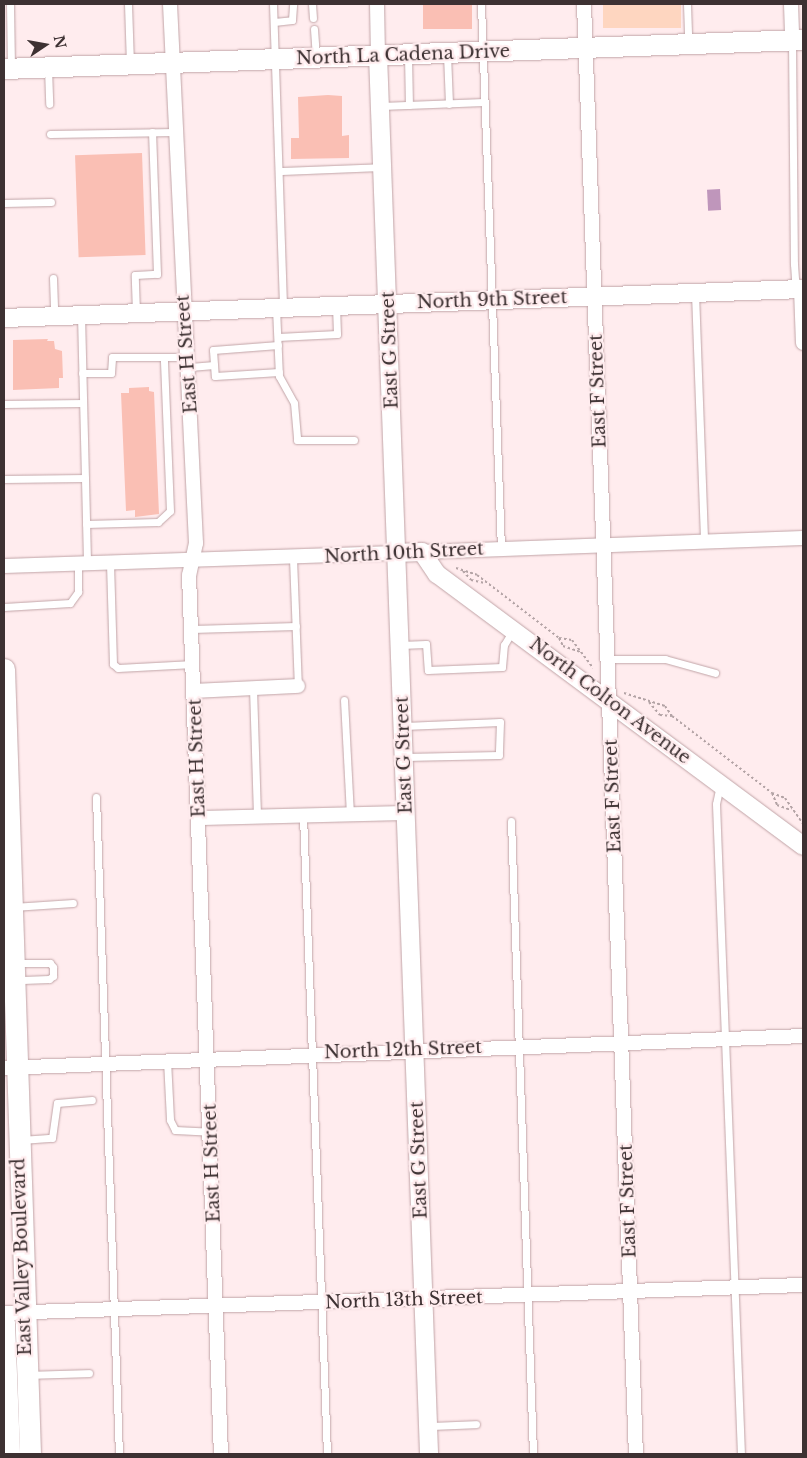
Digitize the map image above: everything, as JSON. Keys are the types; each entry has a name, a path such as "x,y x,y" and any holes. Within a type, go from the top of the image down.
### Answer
{"main road":[{"name":"North La Cadena Drive","path":"7,69 798,41"},
{"name":"East Valley Boulevard","path":"4,669 7,829 13,907 15,971 10,1068 18,1140 14,1313 26,1375 30,1454"},
{"name":"East Valley Boulevard","path":"4,1322 9,1454"}],"street":[{"name":"East H Street","path":"170,4 189,362 196,543 189,575 211,1132 221,1454"},
{"path":"376,4 378,56"},
{"name":"East F Street","path":"584,4 608,659 617,697 622,1042 636,1454"},
{"path":"791,4 798,41"},
{"name":"East G Street","path":"378,56 416,1049 429,1454"},
{"path":"802,289 803,343"},
{"name":"North 9th Street","path":"4,318 802,289"},
{"name":"North 10th Street","path":"4,566 293,558 803,538"},
{"name":"North Colton Avenue","path":"422,552 437,574 513,630 617,697 721,784 803,846"},
{"path":"194,690 298,686"},
{"path":"199,818 407,813"},
{"name":"North 12th Street","path":"10,1068 416,1049 803,1036"},
{"name":"North 13th Street","path":"14,1313 803,1285"}],"lane":[{"path":"7,69 10,4"},
{"path":"128,4 130,64"},
{"path":"273,4 279,171 279,372 284,389 294,403 297,440 354,440"},
{"path":"274,22 292,20 293,4"},
{"path":"312,4 313,18"},
{"path":"481,4 502,549"},
{"path":"687,4 688,45"},
{"path":"314,29 316,58"},
{"path":"798,41 794,264 795,280 802,289"},
{"path":"447,53 449,104"},
{"path":"408,54 409,105"},
{"path":"48,68 49,104"},
{"path":"380,106 484,102"},
{"path":"136,313 135,275 157,274 152,132"},
{"path":"50,134 176,132"},
{"path":"279,171 383,167"},
{"path":"4,203 51,202"},
{"path":"53,278 54,316"},
{"path":"695,292 704,541"},
{"path":"279,372 215,376 213,350 337,334 336,306"},
{"path":"4,607 70,603 78,592 86,524 81,315"},
{"path":"82,373 111,373 112,357 164,359 214,365"},
{"path":"86,524 158,522 170,511 164,359"},
{"path":"4,404 83,403"},
{"path":"4,480 85,478"},
{"path":"293,558 298,686"},
{"path":"110,563 113,664 118,668 193,664"},
{"path":"192,630 296,626"},
{"path":"400,645 426,644 428,670 502,667 504,644 513,630"},
{"path":"608,659 665,659 715,673"},
{"path":"253,688 257,816"},
{"path":"344,700 350,814"},
{"path":"403,726 500,722 499,756 405,757"},
{"path":"721,784 716,804 741,1454"},
{"path":"96,797 118,1454"},
{"path":"303,815 327,1454"},
{"path":"511,821 525,1295 533,1454"},
{"path":"13,907 73,903"},
{"path":"50,963 53,976 49,979 15,971 50,963"},
{"path":"167,1060 170,1120 175,1130 211,1132"},
{"path":"18,1140 52,1138 57,1103 92,1100"},
{"path":"26,1375 89,1373"},
{"path":"428,1426 476,1424"}],"path":[{"path":"456,568 478,574 485,583 559,638 563,646 580,652"},
{"path":"463,570 471,580 485,583"},
{"path":"559,638 572,640 593,668"},
{"path":"617,697 634,693 649,702 665,706 672,716 772,793 785,798 791,810 803,824"},
{"path":"649,702 660,715 672,716"},
{"path":"772,793 777,805 791,810"}],"shaded area":[{"path":"603,4 681,4 681,28 603,28"},
{"path":"720,189 721,210 708,211 707,190"}],"building":[{"path":"423,4 472,4 472,29 423,29"},
{"path":"342,96 342,136 349,135 349,158 291,159 291,138 299,138 298,97"},
{"path":"142,153 146,255 79,257 75,155"},
{"path":"48,339 47,341 54,341 55,349 62,351 63,378 59,378 59,388 13,390 13,340"},
{"path":"149,387 149,391 154,392 159,514 135,517 135,510 126,511 121,393 129,393 129,388"}]}
